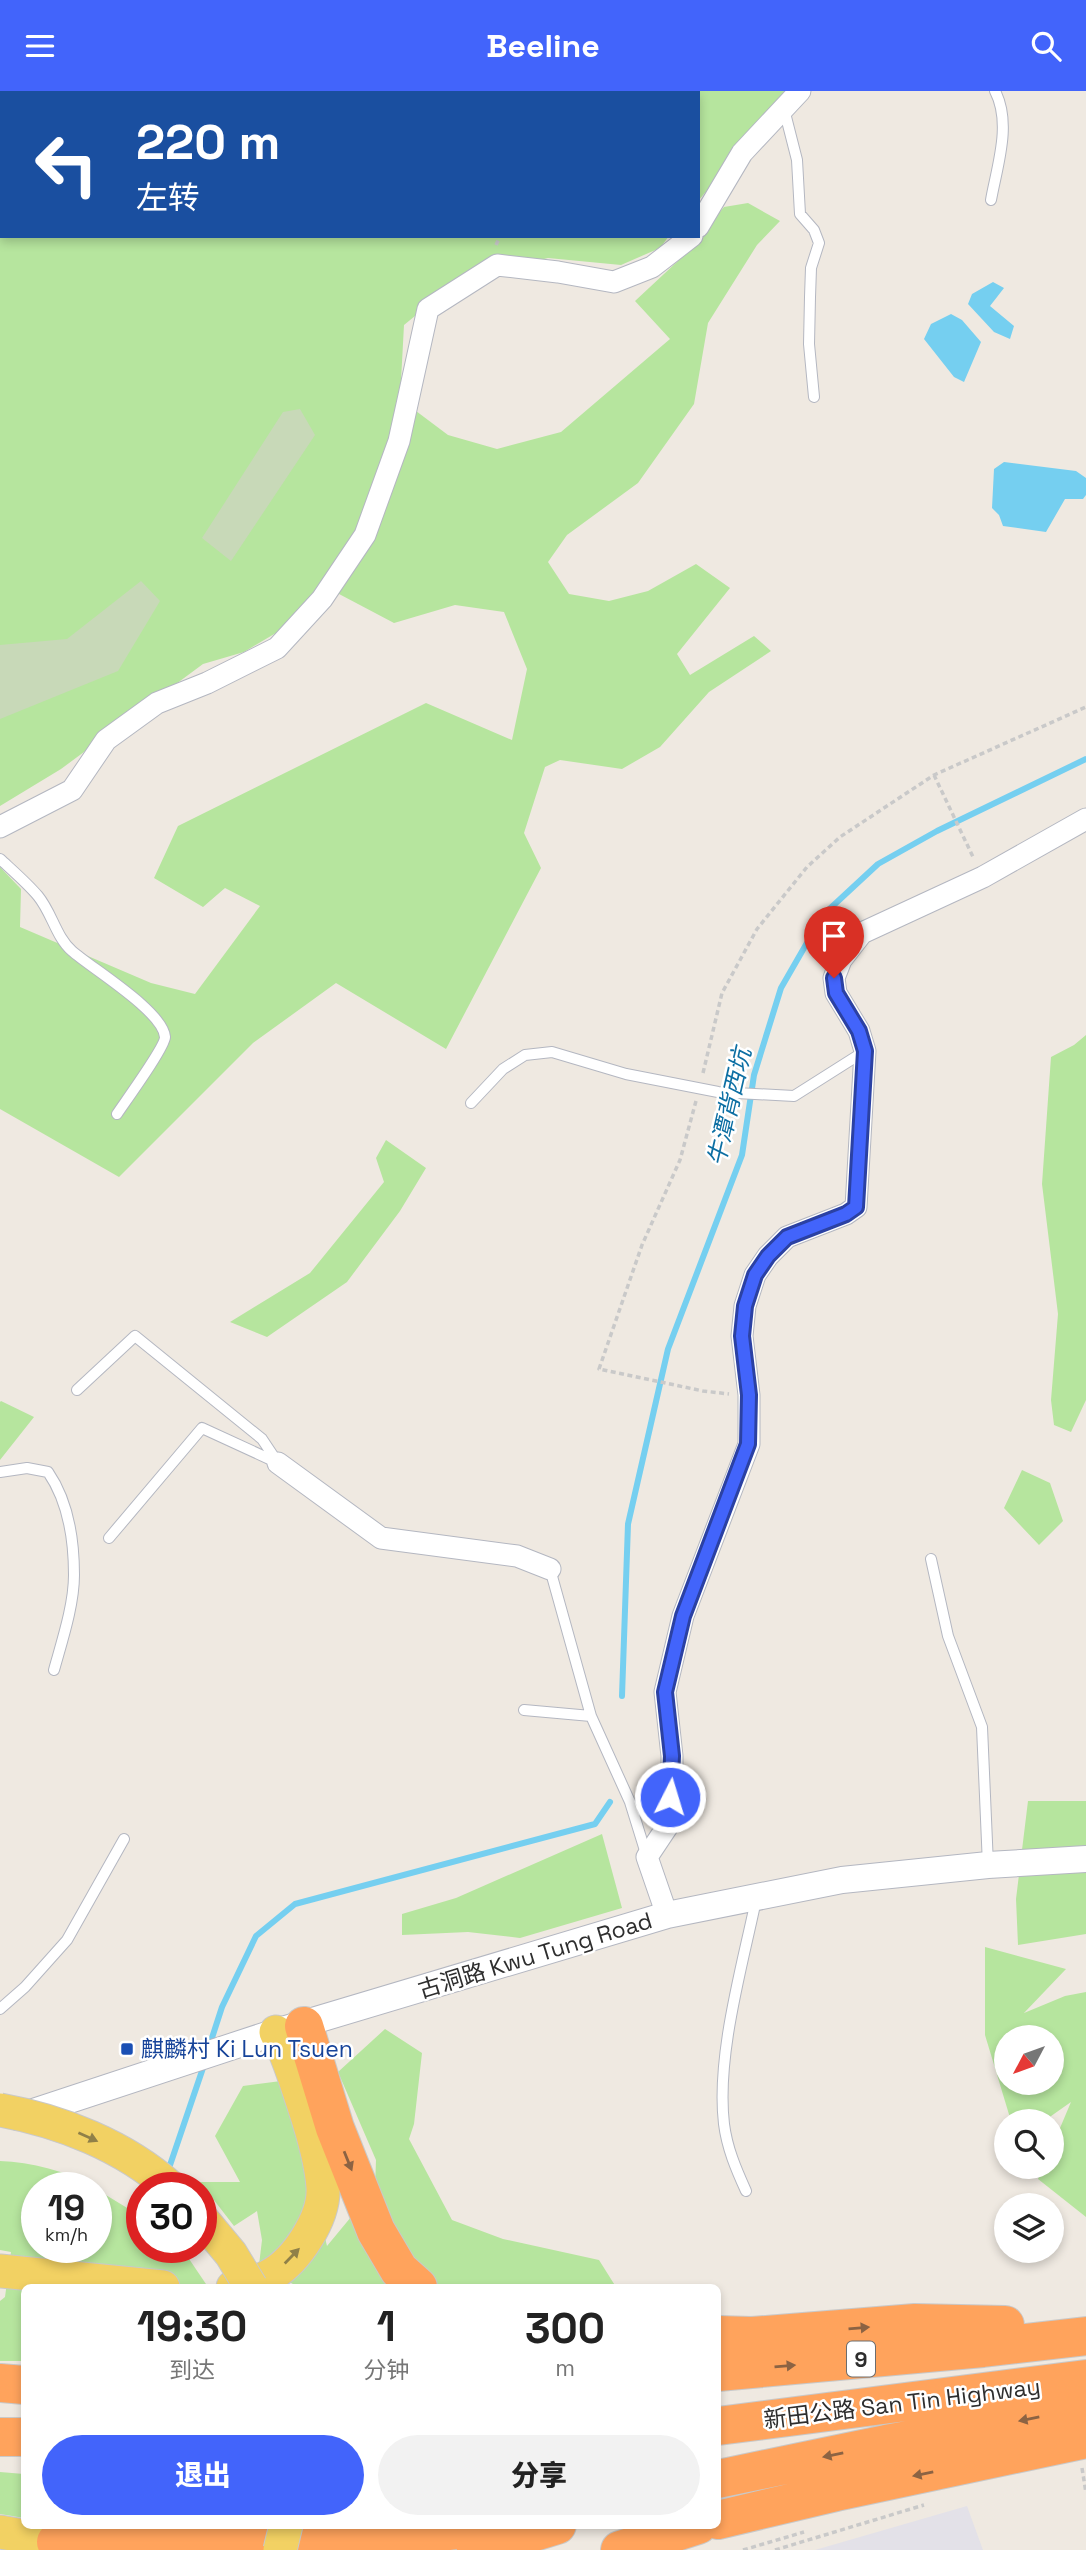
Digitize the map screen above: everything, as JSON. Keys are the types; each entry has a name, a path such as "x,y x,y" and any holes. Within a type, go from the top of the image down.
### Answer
{"highway":[{"path":"290,2029 335,2128 376,2231 399,2270 415,2284"},
{"path":"721,2335 752,2336 915,2323 1086,2326"},
{"name":"新田公路 San Tin Highway","path":"721,2372 1086,2336"},
{"name":"新田公路 San Tin Highway","path":"721,2426 1086,2379"},
{"path":"0,2383 21,2385"},
{"path":"723,2479 886,2444 1086,2408"},
{"path":"0,2437 21,2437"},
{"path":"721,2519 836,2492 1084,2452"},
{"path":"56,2542 312,2542 371,2539 455,2529"},
{"path":"476,2550 544,2529"},
{"path":"620,2550 686,2529"}],"main road":[{"path":"242,2284 271,2275 307,2240 318,2215 324,2189 315,2141 286,2050 290,2029"},
{"path":"0,2111 59,2125 94,2139 133,2159 150,2172"},
{"path":"217,2237 232,2255 249,2284"},
{"path":"0,2271 132,2284"},
{"path":"280,2550 285,2529"},
{"path":"0,2532 106,2550"}],"street":[{"path":"700,224 742,153 800,91"},
{"path":"0,827 72,790 106,740 157,703 207,683 277,648 322,599 365,535 399,441 428,309 497,265 614,282 652,267 689,238"},
{"path":"667,1915 647,1857 667,1828 672,1784 672,1756 665,1692 683,1616 748,1444 749,1395 742,1336 745,1306 755,1275 768,1256 787,1237 846,1214 856,1207 865,1051 859,1031 836,993 834,978 841,960 862,933 983,877 1086,819"},
{"path":"278,1463 381,1538 517,1556 550,1569"},
{"name":"古洞路 Kwu Tung Road","path":"0,2123 290,2029 667,1915 842,1880 988,1865 1086,1860"}],"lane":[{"path":"991,200 1003,131 995,91"},
{"path":"784,109 797,160 800,214 814,230 819,243 811,268 810,297 809,344 814,397"},
{"path":"0,859 38,896 72,951 107,975 155,1018 162,1029 164,1043 117,1114"},
{"path":"471,1103 503,1069 525,1055 552,1052 626,1074 718,1092 794,1096 865,1051"},
{"path":"77,1391 135,1335 262,1439 278,1463"},
{"path":"109,1538 202,1428 278,1463"},
{"path":"0,1472 27,1468 48,1472 67,1512 74,1576 54,1670"},
{"path":"931,1559 948,1636 982,1727 988,1865"},
{"path":"550,1569 591,1716 630,1802 647,1857"},
{"path":"524,1710 591,1716"},
{"path":"0,2009 67,1940 124,1839"},
{"path":"746,2191 730,2155 724,2124 722,2075 757,1897"}],"path":[{"path":"704,1391 599,1369 642,1245 680,1160 722,993 757,929 807,867 840,837 934,775 1086,707"},
{"path":"934,775 976,862"},
{"path":"1084,2452 1086,2493"},
{"path":"775,2550 930,2504"}],"shaded area":[{"path":"967,2506 983,2550 815,2550"}],"green space":[{"path":"700,91 792,91 700,199"},
{"path":"748,203 780,221 757,245 708,323 694,404 638,483 567,535 548,562 569,594 609,601 648,591 696,564 730,588 677,654 690,675 754,636 771,651 709,692 660,747 622,769 560,760 545,767 524,833 541,868 446,1049 336,983 253,1043 119,1177 0,1109 0,867 21,889 20,927 151,983 195,994 260,906 225,888 203,907 154,878 178,826 426,703 512,740 527,669 504,612 455,605 394,623 322,585 286,627 244,652 203,664 61,769 0,806 0,238 668,238 660,248 621,265 548,258 459,280 404,325 400,399 448,435 497,449 561,432 670,339 635,301 700,238 724,207"},
{"path":"300,409 315,435 231,561 202,538 283,412"},
{"path":"141,581 160,601 118,671 0,719 0,645 67,639"},
{"path":"1086,1035 1086,1400 1071,1432 1054,1425 1051,1400 1058,1314 1042,1184 1051,1057"},
{"path":"386,1140 426,1168 400,1211 347,1282 267,1337 230,1322 310,1273 384,1182 376,1158"},
{"path":"0,1402 34,1417 0,1460"},
{"path":"1022,1470 1050,1483 1063,1521 1039,1545 1004,1508"},
{"path":"1028,1801 1086,1801 1086,1934 1018,1945 1016,1899"},
{"path":"602,1834 622,1908 520,1938 468,1932 402,1935 402,1914 456,1898"},
{"path":"985,1947 1066,1969 1024,2013 1065,1996 1086,1992 1086,2217 1064,2200 1064,2193 1056,2193 1038,2179 1064,2179 1064,2119 1071,2102 1061,2109 1007,2109 1003,2095 1064,2095 1064,2025 994,2025 994,2065 985,2035"},
{"path":"385,2029 422,2053 414,2124 409,2139 452,2220 503,2239 599,2260 614,2284 293,2284 259,2265 262,2240 257,2211 234,2226 217,2204 217,2182 240,2182 215,2136 243,2086 281,2081 306,2161 327,2246 375,2188 376,2160 338,2072"},
{"path":"0,2161 24,2163 60,2172 21,2172 21,2263 112,2263 112,2199 126,2207 126,2263 192,2263 206,2284 21,2284 21,2361 0,2361 0,2301 5,2297 11,2252 0,2250"},
{"path":"0,2472 21,2474 21,2518 0,2514"}],"water":[{"path":"993,282 1004,288 990,306 1014,326 1010,339 994,332 968,304 972,294"},
{"path":"951,314 962,320 981,342 964,382 954,377 924,339 931,324"},
{"path":"1004,462 1076,471 1086,478 1086,495 1083,499 1065,499 1046,532 1003,526 999,515 992,508 994,469"}],"waterway":[{"name":"牛潭背西坑","path":"622,1696 628,1524 668,1349 742,1155 754,1075 781,988 823,915 878,864 937,831 1086,759"},
{"path":"210,2044 222,2007 256,1936 295,1904 595,1824 610,1802"},
{"path":"168,2171 204,2065"}],"place":[{"name":"麒麟村 Ki Lun Tsuen","path":"127,2049"}],"route":[{"path":"670,1797 672,1756 665,1692 683,1616 748,1444 750,1432 742,1336 745,1306 755,1275 768,1256 787,1237 846,1214 856,1207 865,1051 859,1031 836,993 834,978"}]}
